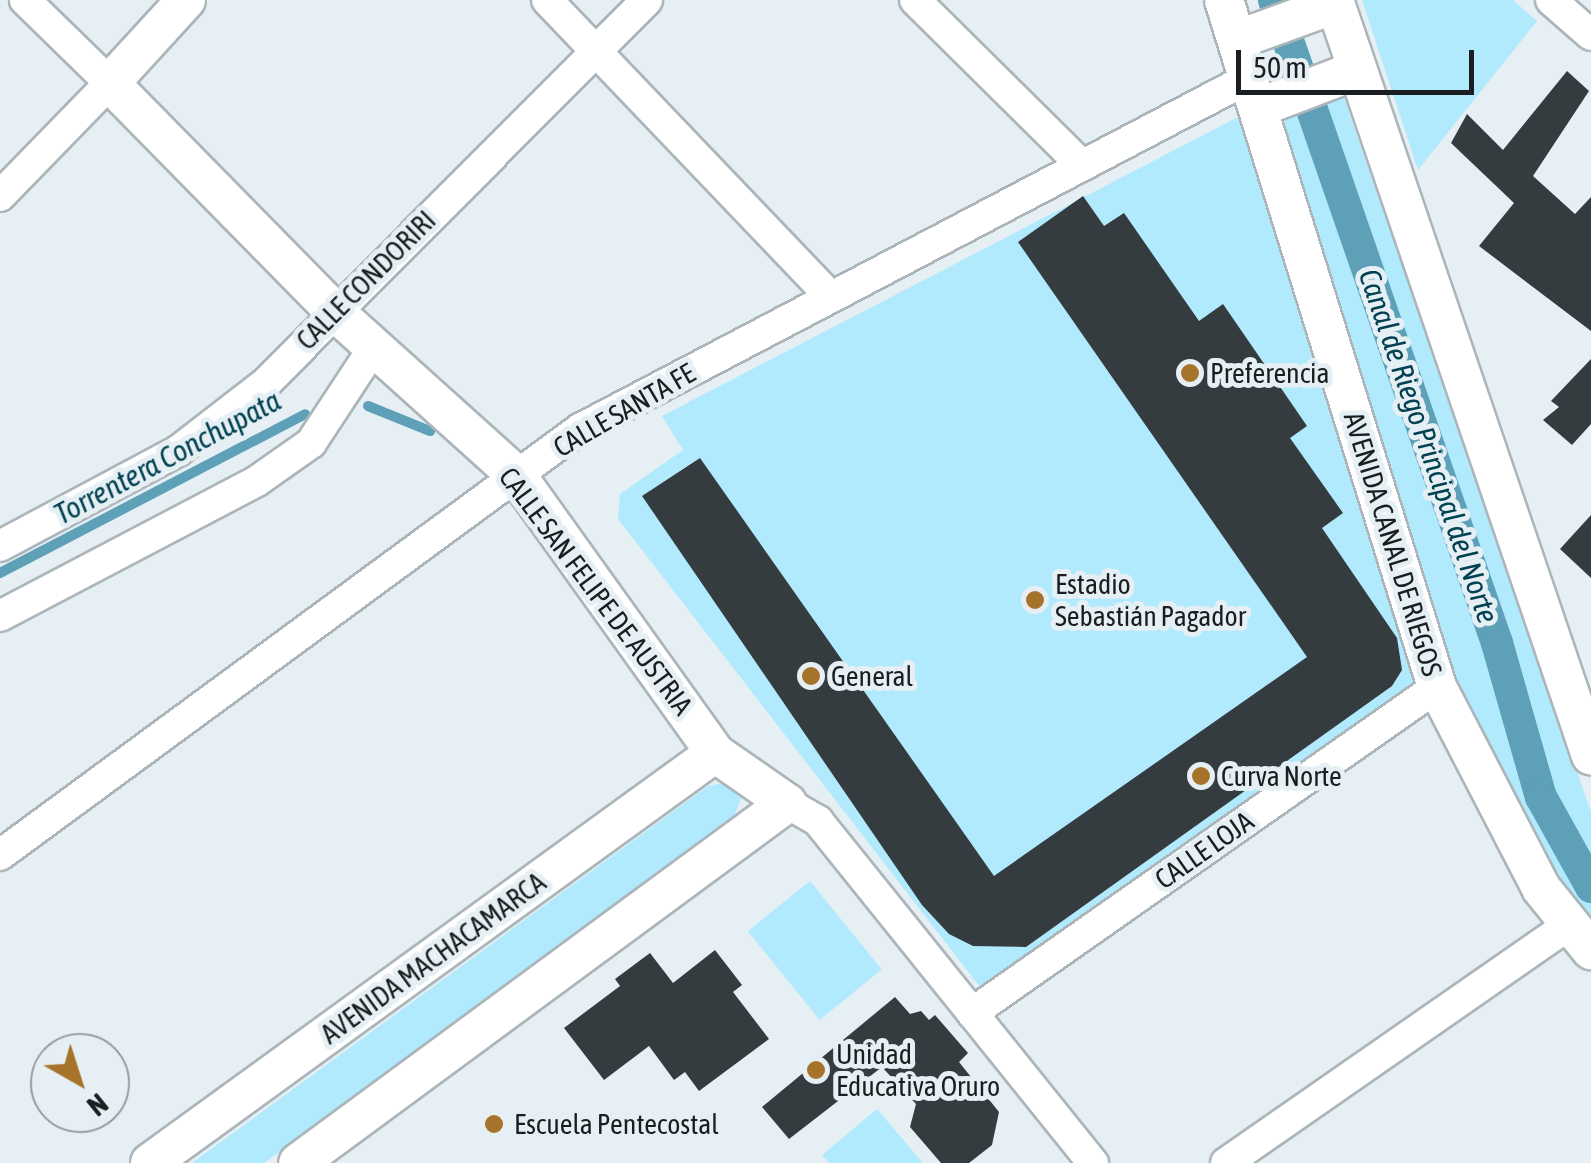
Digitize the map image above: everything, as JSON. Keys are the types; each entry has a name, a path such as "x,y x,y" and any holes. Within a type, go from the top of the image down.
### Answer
{"street":[{"name":"CALLE SAN FELIPE DE AUSTRIA","path":"25,0 334,311 517,476 716,753 818,822 1093,1163"},
{"path":"0,196 186,0"},
{"path":"547,0 830,296"},
{"name":"CALLE CONDORIRI","path":"0,546 178,451 266,382 647,0"},
{"path":"915,0 1082,165"},
{"name":"AVENIDA CANAL DE RIEGOS","path":"1224,0 1268,28 1591,756"},
{"path":"1551,0 1591,35"},
{"name":"AVENIDA CANAL DE RIEGOS","path":"1268,28 1335,2"},
{"name":"AVENIDA CANAL DE RIEGOS","path":"1335,2 1295,87 1437,687 1579,938"},
{"name":"CALLE SANTA FE","path":"0,856 580,429 1082,165 1295,87"},
{"path":"0,616 257,481 311,443 374,347"},
{"name":"CALLE LOJA","path":"972,1012 1437,687"},
{"name":"AVENIDA MACHACAMARCA","path":"150,1163 716,753"},
{"path":"298,1163 787,803"},
{"path":"1226,1163 1579,938"}],"shaded area":[{"path":"1362,0 1513,0 1537,21 1418,170"},
{"path":"1342,92 1591,812 1591,931 1539,855 1452,668 1280,117"},
{"name":"Estadio Sebastián Pagador","path":"1240,116 1415,681 983,991 618,519 620,494 683,450 662,416"},
{"path":"724,783 741,799 732,821 264,1163 192,1163 708,786"},
{"path":"810,881 882,970 820,1020 748,931"},
{"path":"877,1109 923,1163 829,1163 822,1155"}],"building":[{"path":"1567,71 1589,91 1533,176 1575,214 1591,197 1591,331 1479,246 1514,203 1451,143 1467,114 1503,150"},
{"path":"1083,196 1104,226 1124,213 1199,321 1223,304 1307,426 1290,438 1343,513 1322,528 1397,638 1402,670 1392,686 1026,947 973,946 949,934 922,905 642,496 700,458 994,876 1307,657 1018,242"},
{"path":"1591,359 1591,424 1572,445 1543,420 1559,407 1551,401"},
{"path":"1591,515 1591,578 1560,549"},
{"path":"715,950 742,985 733,992 769,1039 699,1091 685,1072 674,1080 649,1046 604,1080 564,1028 620,986 615,979 650,953 673,983"},
{"path":"895,997 910,1014 921,1011 929,1020 935,1015 968,1053 959,1062 999,1112 992,1145 969,1163 941,1163 910,1127 916,1104 882,1067 789,1139 762,1107"}],"waterway":[{"name":"Canal de Riego Principal del Norte","path":"1274,0 1497,643 1541,797 1591,887"},
{"name":"Torrentera Conchupata","path":"368,406 430,431"},
{"name":"Torrentera Conchupata","path":"0,573 305,414"}],"place":[{"name":"Preferencia","path":"1190,373"},
{"name":"Estadio Sebastián Pagador","path":"1035,600"},
{"name":"General","path":"811,676"},
{"name":"Curva Norte","path":"1201,776"},
{"name":"Unidad Educativa Oruro","path":"816,1070"},
{"name":"Escuela Pentecostal","path":"494,1124"}]}
